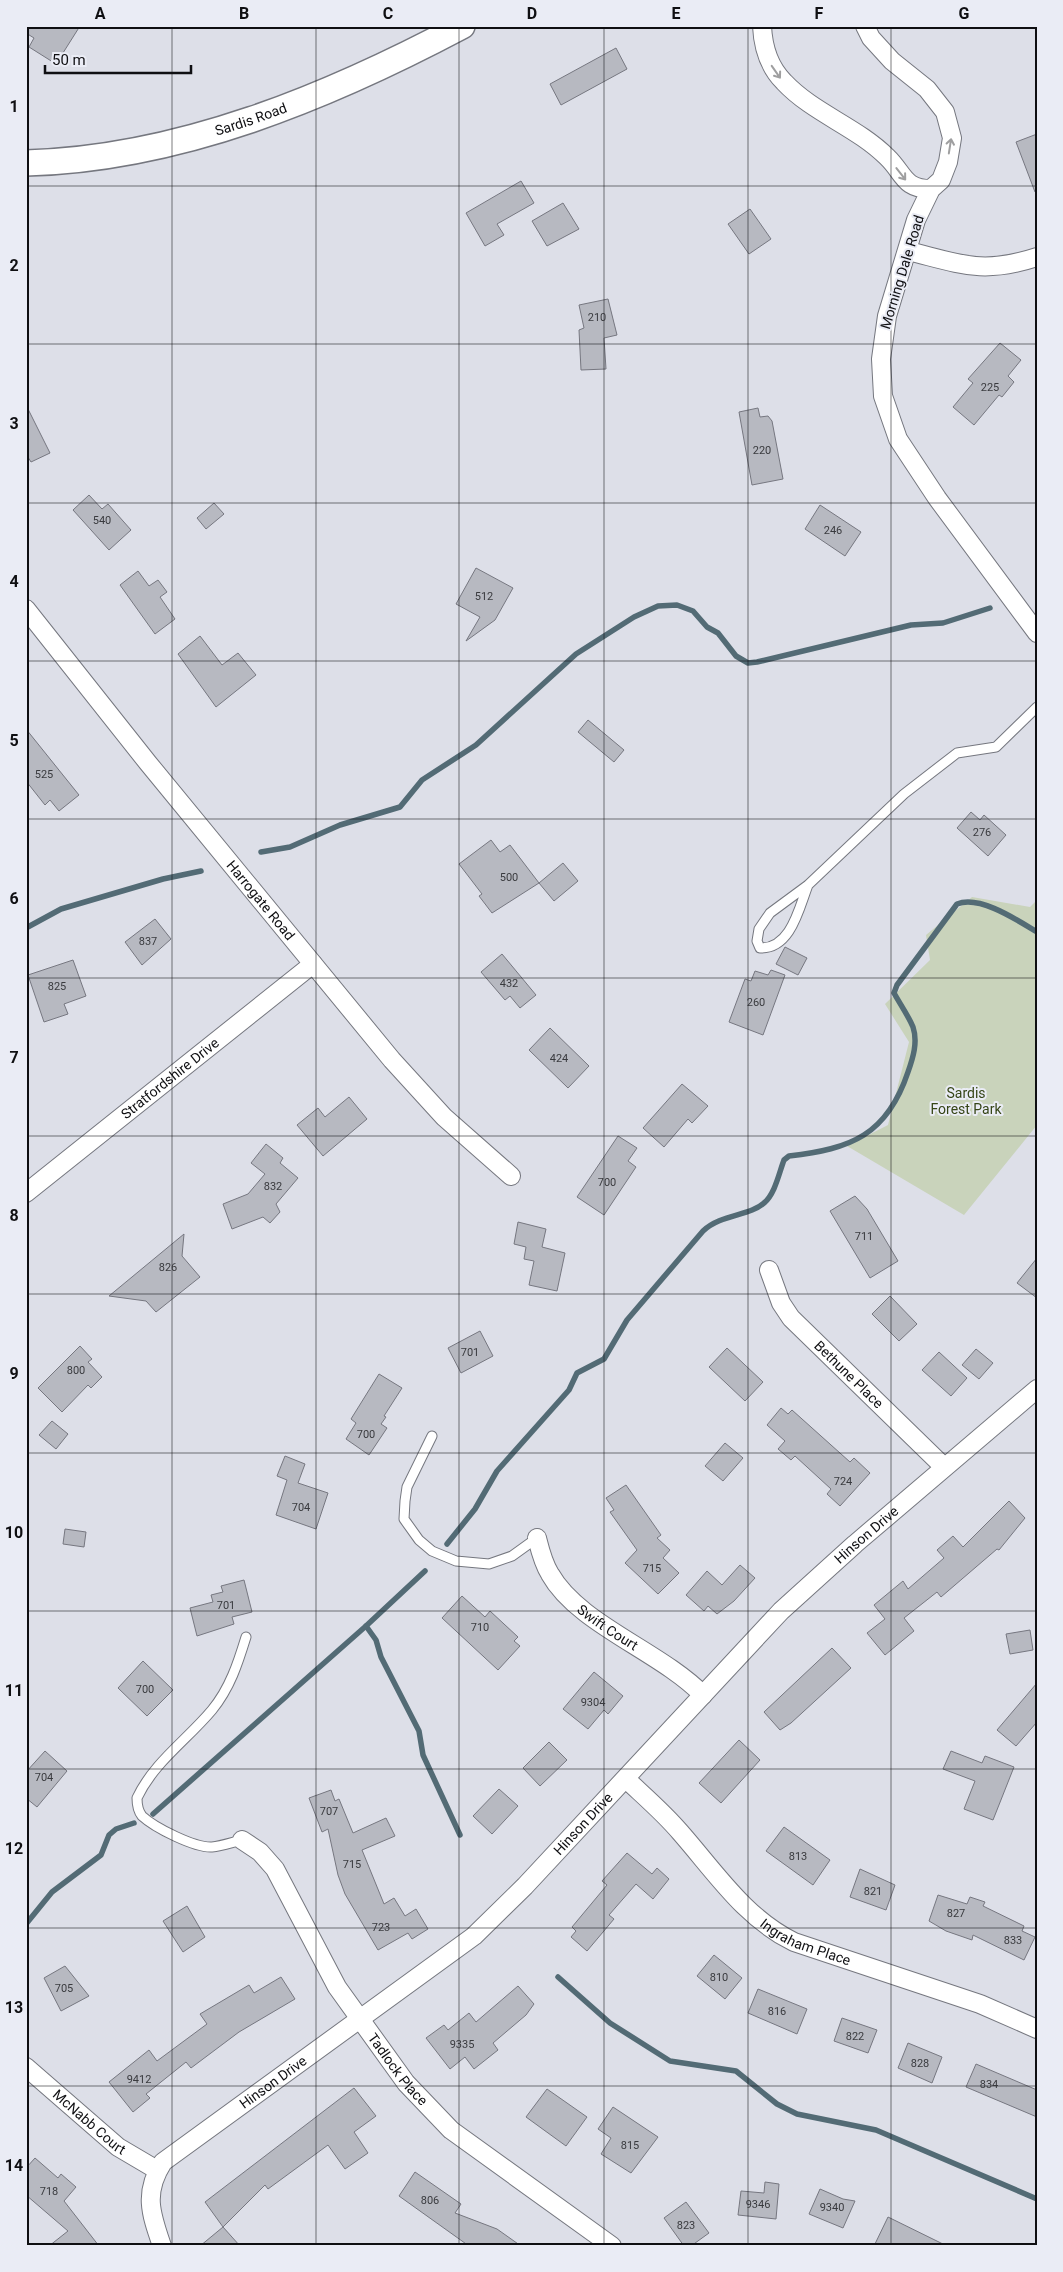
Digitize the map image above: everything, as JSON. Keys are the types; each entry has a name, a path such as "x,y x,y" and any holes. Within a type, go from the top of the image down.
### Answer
{"main road":[{"name":"Sardis Road","path":"26,163 104,157 138,152 232,126 297,103 430,44 462,26"}],"street":[{"path":"762,26 763,43 772,68 784,82 805,100 888,157 909,184 918,189 931,189"},
{"name":"Morning Dale Road","path":"865,26 871,38 887,55 927,89 944,112 952,138 948,162 941,180 931,189 916,220 883,336 881,368 883,396 898,439 937,498 1037,633"},
{"path":"908,251 975,267 1012,265 1037,257"},
{"name":"Harrogate Road","path":"26,609 148,763 392,1060 444,1117 511,1176"},
{"name":"Stratfordshire Drive","path":"26,1193 313,964"},
{"name":"Bethune Place","path":"769,1270 781,1303 791,1318 944,1467"},
{"name":"Hinson Drive","path":"162,2246 151,2216 150,2194 157,2170 163,2162 182,2146 474,1936 526,1886 781,1611 944,1467 1037,1389"},
{"name":"Swift Court","path":"537,1538 550,1575 573,1604 657,1658 702,1695"},
{"name":"Ingraham Place","path":"626,1779 679,1830 748,1911 780,1935 794,1942 980,2004 1037,2029"},
{"name":"Tadlock Place","path":"242,1840 260,1852 275,1868 337,1987 406,2083 452,2130 612,2246"},
{"name":"McNabb Court","path":"26,2067 118,2147 157,2170"}],"lane":[{"path":"808,885 791,928 781,942 771,949 760,948 757,941 759,929 770,913 808,885 904,794 957,753 996,747 1037,707"},
{"path":"432,1436 407,1487 404,1501 404,1519 419,1540 432,1551 456,1561 489,1564 512,1556 537,1538"},
{"path":"242,1840 212,1847 202,1846 186,1840 157,1826 141,1815 137,1798 141,1788 166,1756 212,1710 226,1690 246,1636"}],"green space":[{"name":"Sardis Forest Park","path":"972,897 1030,907 1037,900 1037,1125 964,1215 847,1146 888,1125 909,1042 885,1004 930,960 926,935"}],"building":[{"path":"26,26 80,26 56,64 29,47 34,38 26,33"},
{"path":"616,48 627,69 561,105 550,84"},
{"path":"1037,134 1037,192 1035,192 1016,142"},
{"path":"521,181 534,203 497,224 504,235 485,246 466,213"},
{"path":"563,203 579,229 547,246 532,221"},
{"path":"750,209 771,239 749,254 728,224"},
{"path":"608,299 617,335 604,338 606,369 581,370 579,330 584,328 579,305"},
{"path":"1000,343 1021,360 1008,376 1014,382 1002,397 999,395 974,425 953,407 973,383 968,379"},
{"path":"26,405 50,453 31,462 26,454"},
{"path":"758,408 760,417 768,416 772,421 783,479 752,485 739,412"},
{"path":"89,495 102,509 108,504 131,530 109,550 73,510"},
{"path":"214,503 224,514 206,529 197,518"},
{"path":"820,505 861,532 845,556 805,529"},
{"path":"476,568 513,588 495,620 466,641 480,617 456,604"},
{"path":"138,571 149,586 158,580 167,592 160,597 175,619 155,634 120,585"},
{"path":"200,636 222,665 238,653 256,675 216,707 178,654"},
{"path":"588,720 624,750 614,762 578,732"},
{"path":"26,729 79,795 59,811 50,800 45,805 26,781"},
{"path":"971,812 980,820 984,815 1006,835 988,856 957,828"},
{"path":"491,840 500,852 510,845 539,883 492,913 479,896 482,894 459,864"},
{"path":"563,863 578,881 554,901 539,883"},
{"path":"155,919 171,939 142,965 125,942"},
{"path":"785,947 807,958 798,975 776,964"},
{"path":"502,954 536,995 520,1008 510,996 505,1000 481,972"},
{"path":"73,960 86,996 64,1004 68,1014 44,1022 28,975"},
{"path":"771,970 785,975 763,1035 729,1022 745,979 751,981 755,971 768,975"},
{"path":"550,1028 589,1066 568,1088 529,1050"},
{"path":"682,1084 708,1106 692,1123 688,1119 664,1147 643,1128"},
{"path":"349,1097 367,1119 323,1156 297,1125 318,1108 325,1117"},
{"path":"618,1136 637,1148 628,1161 636,1167 604,1215 577,1197"},
{"path":"266,1144 283,1158 280,1163 298,1178 276,1204 280,1212 270,1223 263,1217 232,1229 223,1204 248,1194 265,1174 251,1163"},
{"path":"855,1196 867,1209 898,1261 870,1278 830,1211"},
{"path":"518,1222 546,1229 542,1247 565,1253 557,1291 529,1285 534,1261 524,1259 526,1247 514,1244"},
{"path":"184,1234 182,1256 200,1277 156,1312 146,1301 109,1296"},
{"path":"1037,1258 1037,1298 1017,1283"},
{"path":"890,1296 917,1324 899,1341 872,1314"},
{"path":"480,1331 493,1356 461,1373 448,1348"},
{"path":"80,1346 92,1359 88,1362 102,1377 91,1388 88,1385 62,1412 38,1388"},
{"path":"727,1348 763,1382 745,1401 709,1367"},
{"path":"976,1349 993,1363 979,1379 962,1365"},
{"path":"939,1352 967,1378 951,1396 922,1370"},
{"path":"379,1374 402,1388 381,1424 387,1428 369,1455 346,1439 356,1423 351,1419"},
{"path":"781,1408 788,1414 792,1410 850,1462 854,1458 870,1473 840,1506 827,1494 831,1489 795,1456 791,1460 778,1449 785,1441 767,1425"},
{"path":"52,1421 68,1434 56,1449 39,1435"},
{"path":"725,1443 743,1458 723,1481 705,1466"},
{"path":"285,1456 305,1464 298,1483 328,1493 316,1529 276,1515 287,1480 277,1476"},
{"path":"626,1485 661,1535 657,1538 670,1550 663,1558 679,1573 658,1594 625,1563 637,1550 610,1512 614,1510 606,1498"},
{"path":"1009,1501 1025,1518 999,1550 997,1549 941,1597 937,1592 904,1618 914,1631 885,1655 867,1633 885,1619 874,1605 903,1581 908,1589 944,1558 937,1550 953,1536 963,1547"},
{"path":"65,1529 86,1532 84,1547 63,1544"},
{"path":"740,1565 755,1578 734,1601 717,1614 708,1606 704,1611 686,1595 707,1571 722,1585"},
{"path":"244,1580 252,1612 232,1617 234,1624 197,1636 190,1608 213,1602 211,1595 223,1592 221,1586"},
{"path":"462,1596 485,1617 490,1611 518,1637 514,1641 520,1646 498,1670 442,1618"},
{"path":"1030,1630 1033,1650 1010,1654 1006,1634"},
{"path":"832,1648 851,1668 791,1723 780,1730 764,1712"},
{"path":"143,1661 173,1690 147,1716 118,1688"},
{"path":"594,1672 623,1696 608,1714 604,1710 588,1729 563,1709"},
{"path":"1037,1683 1037,1722 1016,1746 997,1730"},
{"path":"739,1740 760,1760 721,1803 699,1783"},
{"path":"549,1742 567,1760 540,1786 523,1768"},
{"path":"45,1751 67,1771 37,1807 26,1798 26,1772"},
{"path":"951,1751 982,1763 985,1756 1014,1767 993,1820 964,1809 975,1781 943,1769"},
{"path":"499,1789 518,1806 492,1834 473,1816"},
{"path":"331,1790 335,1801 339,1799 353,1833 386,1818 395,1836 362,1850 384,1904 394,1898 405,1916 416,1909 428,1929 412,1939 408,1933 378,1950 345,1894 338,1875 328,1829 322,1832 309,1798"},
{"path":"784,1827 830,1860 813,1885 766,1851"},
{"path":"627,1853 652,1874 657,1868 669,1879 653,1899 636,1884 609,1915 614,1919 587,1951 571,1937 576,1931 572,1927 607,1885 602,1881"},
{"path":"860,1869 895,1885 886,1910 850,1897"},
{"path":"938,1895 967,1904 970,1897 985,1902 983,1906 1024,1926 1022,1931 1035,1937 1024,1960 973,1935 972,1940 946,1931 929,1921"},
{"path":"187,1906 205,1937 183,1952 163,1921"},
{"path":"714,1955 742,1978 725,1999 697,1976"},
{"path":"65,1966 89,1996 61,2011 44,1978"},
{"path":"281,1977 295,1999 239,2032 191,2068 186,2062 146,2094 150,2098 133,2112 109,2082 149,2050 157,2061 207,2024 200,2014 249,1985 254,1993"},
{"path":"518,1986 534,2004 526,2015 493,2043 498,2050 474,2069 465,2057 450,2069 426,2038 444,2025 448,2030 469,2013 476,2022"},
{"path":"758,1989 807,2009 797,2034 748,2013"},
{"path":"842,2018 877,2030 868,2053 834,2041"},
{"path":"908,2043 942,2057 932,2083 898,2068"},
{"path":"976,2064 1037,2090 1037,2117 966,2087"},
{"path":"354,2088 376,2116 354,2132 368,2153 345,2169 328,2145 268,2189 265,2185 223,2227 205,2202"},
{"path":"547,2089 587,2117 566,2146 526,2117"},
{"path":"613,2107 658,2137 631,2173 601,2154 611,2138 598,2129"},
{"path":"35,2158 58,2178 61,2174 76,2187 64,2201 99,2246 49,2246 68,2231 26,2195 26,2168"},
{"path":"415,2172 461,2204 455,2213 497,2229 521,2246 469,2246 399,2196"},
{"path":"765,2182 779,2184 776,2219 738,2215 741,2191 764,2193"},
{"path":"820,2189 843,2199 855,2201 843,2228 809,2214"},
{"path":"686,2202 709,2233 691,2246 684,2246 664,2218"},
{"path":"888,2217 947,2246 874,2246"},
{"path":"223,2227 240,2246 200,2246"}],"waterway":[{"path":"261,852 290,847 340,825 400,807 422,780 476,745 576,654 634,617 658,606 677,605 693,611 707,627 718,633 736,656 748,663 911,625 943,623 990,608"},
{"path":"26,928 61,909 163,879 201,871"},
{"path":"447,1544 475,1509 497,1471 569,1390 577,1373 604,1359 627,1320 703,1231 718,1221 751,1210 764,1203 774,1189 784,1160 789,1156 831,1149 848,1143 864,1135 889,1111 908,1072 915,1044 913,1027 894,993 897,985 957,904 966,902 987,906 1009,915 1037,932"},
{"path":"153,1814 366,1626 425,1571"},
{"path":"366,1626 376,1640 381,1657 419,1731 423,1755 460,1835"},
{"path":"26,1924 52,1892 101,1855 109,1835 116,1829 134,1823"},
{"path":"558,1977 610,2023 670,2061 736,2071 777,2104 797,2114 876,2130 1037,2199"}]}
